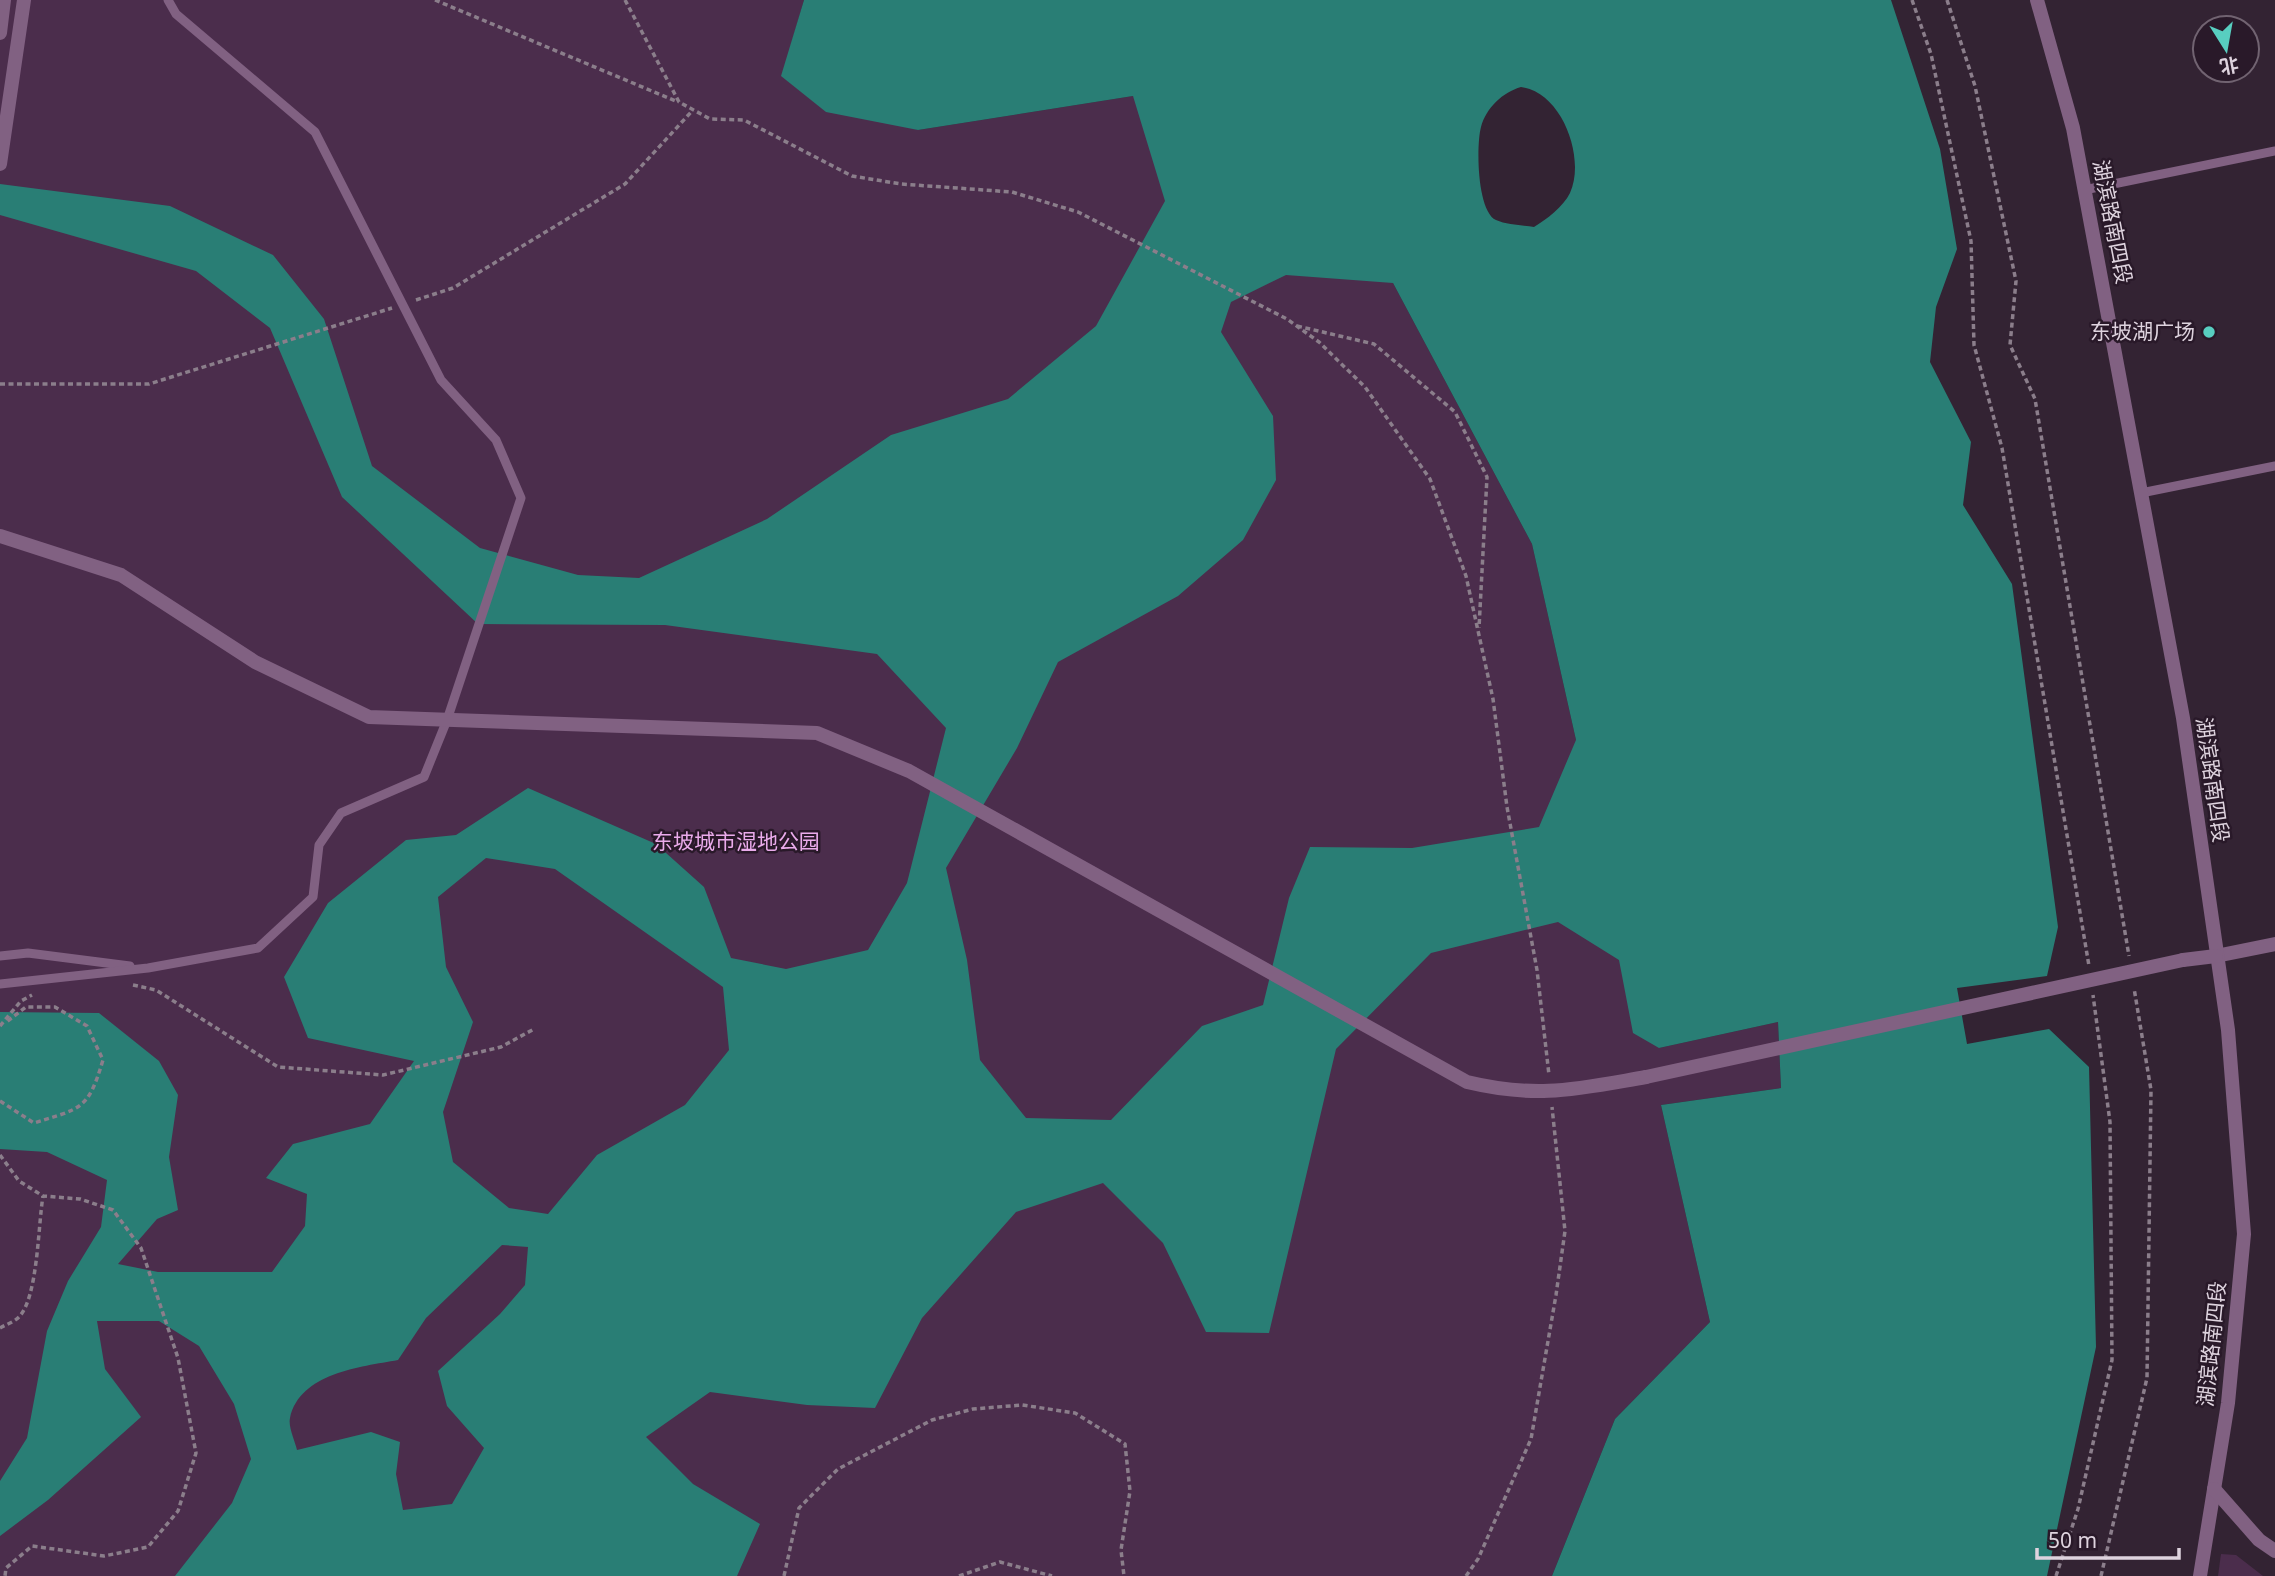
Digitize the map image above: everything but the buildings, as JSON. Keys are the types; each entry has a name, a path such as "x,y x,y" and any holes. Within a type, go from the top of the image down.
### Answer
{"street":[{"path":"0,33 4,0"},
{"path":"0,164 24,0"},
{"name":"湖滨路南四段","path":"2037,0 2073,128 2183,718 2228,1030 2244,1234 2228,1404 2200,1576"},
{"path":"0,536 121,575 254,662 369,717 817,733 909,771 1467,1082 1507,1091 1551,1093 1646,1077 2183,960 2275,944"},
{"path":"2214,1489 2259,1540 2275,1551"}],"lane":[{"path":"0,984 148,968 258,948 313,897 319,845 341,813 424,777 447,720 521,498 496,440 441,380 400,305 315,132 176,14 168,0"},
{"path":"2084,190 2275,150"},
{"path":"2141,493 2275,466"},
{"path":"0,956 28,953 148,968"}],"path":[{"path":"435,0 679,102 710,119 744,120 852,177 901,184 1012,192 1078,212 1295,325 1319,342 1365,387 1430,479 1466,576 1493,699 1507,807 1537,970 1565,1231 1531,1439 1478,1559 1466,1576"},
{"path":"625,0 679,102"},
{"path":"1912,0 1931,54 1971,241 1974,345 2002,448 2091,976"},
{"path":"1947,0 1975,86 2016,281 2010,345 2035,399 2131,968"},
{"path":"0,384 149,384 453,288 625,184 693,110"},
{"path":"1295,325 1374,344 1455,412 1487,477 1479,634"},
{"path":"2101,1576 2147,1378 2151,1090 2133,981"},
{"path":"132,985 156,990 278,1067 383,1075 501,1047 534,1029"},
{"path":"0,1026 21,1001 43,989"},
{"path":"2056,1576 2078,1509 2112,1360 2110,1122 2092,989"},
{"path":"0,1026 26,1007 55,1007 87,1026 103,1060 94,1090 79,1109 34,1123 0,1101"},
{"path":"0,1155 19,1181 43,1196 80,1199 113,1210 141,1248 178,1358 196,1453 178,1511 148,1547 104,1556 32,1546 6,1569 5,1576"},
{"path":"0,1328 19,1317 35,1280 36,1238 43,1196"},
{"path":"784,1576 799,1508 838,1469 932,1420 973,1409 1022,1405 1075,1413 1125,1444 1130,1491 1121,1550 1124,1576"},
{"path":"959,1576 1000,1562 1052,1576"}],"green space":[{"name":"东坡城市湿地公园","path":"0,0 804,0 782,76 918,130 1133,96 1393,283 1532,544 1576,740 1659,1048 1778,1022 1781,1088 1661,1105 1710,1322 1615,1419 1552,1576 0,1576"},
{"path":"2221,1554 2236,1555 2263,1576 2218,1576"}],"shaded area":[{"path":"804,0 1891,0 1940,149 1957,249 1936,307 1930,362 1971,442 1963,505 2012,584 2058,927 2047,976 1957,988 1967,1044 2049,1029 2089,1067 2096,1347 2047,1576 1552,1576 1615,1419 1710,1322 1661,1105 1781,1088 1778,1022 1659,1048 1633,1033 1619,960 1558,922 1431,953 1336,1049 1269,1333 1206,1332 1163,1243 1103,1183 1016,1212 922,1318 875,1408 807,1405 710,1392 646,1437 693,1484 760,1524 737,1576 175,1576 232,1503 251,1459 234,1404 199,1346 159,1321 97,1321 105,1369 141,1417 48,1500 0,1536 0,1481 27,1438 47,1331 68,1281 101,1227 107,1180 47,1152 0,1149 0,1012 99,1013 159,1061 178,1095 169,1157 178,1210 157,1219 118,1264 158,1272 272,1272 305,1226 307,1194 266,1178 293,1144 370,1124 414,1061 308,1038 284,977 328,903 406,840 456,835 528,788 656,844 704,887 731,958 786,969 868,950 907,883 946,728 877,654 665,625 478,624 342,497 270,328 196,271 0,215 0,184 170,206 273,255 324,319 372,466 480,548 578,575 639,578 767,519 891,435 1008,399 1096,326 1165,201 1133,96 918,130 826,112 781,76","holes":["1521,87 1536,92 1548,101 1559,114 1572,145 1575,162 1570,193 1554,212 1534,227 1496,220 1490,214 1482,192 1479,148 1481,127 1487,113 1508,93","1286,275 1393,283 1532,544 1576,740 1539,827 1412,848 1310,847 1289,898 1263,1005 1202,1026 1111,1120 1026,1118 980,1060 967,960 946,868 1017,748 1058,662 1178,596 1243,540 1276,480 1273,416 1221,332 1231,302","486,858 555,869 723,987 729,1050 685,1105 597,1155 548,1214 509,1208 453,1162 443,1112 473,1022 446,967 438,897","502,1245 528,1247 525,1285 500,1314 438,1371 447,1406 484,1448 452,1504 403,1510 396,1474 400,1442 371,1432 297,1450 290,1418 296,1403 306,1391 319,1382 350,1370 398,1360 426,1318"]}],"place":[{"name":"东坡湖广场","path":"2209,332"}]}
